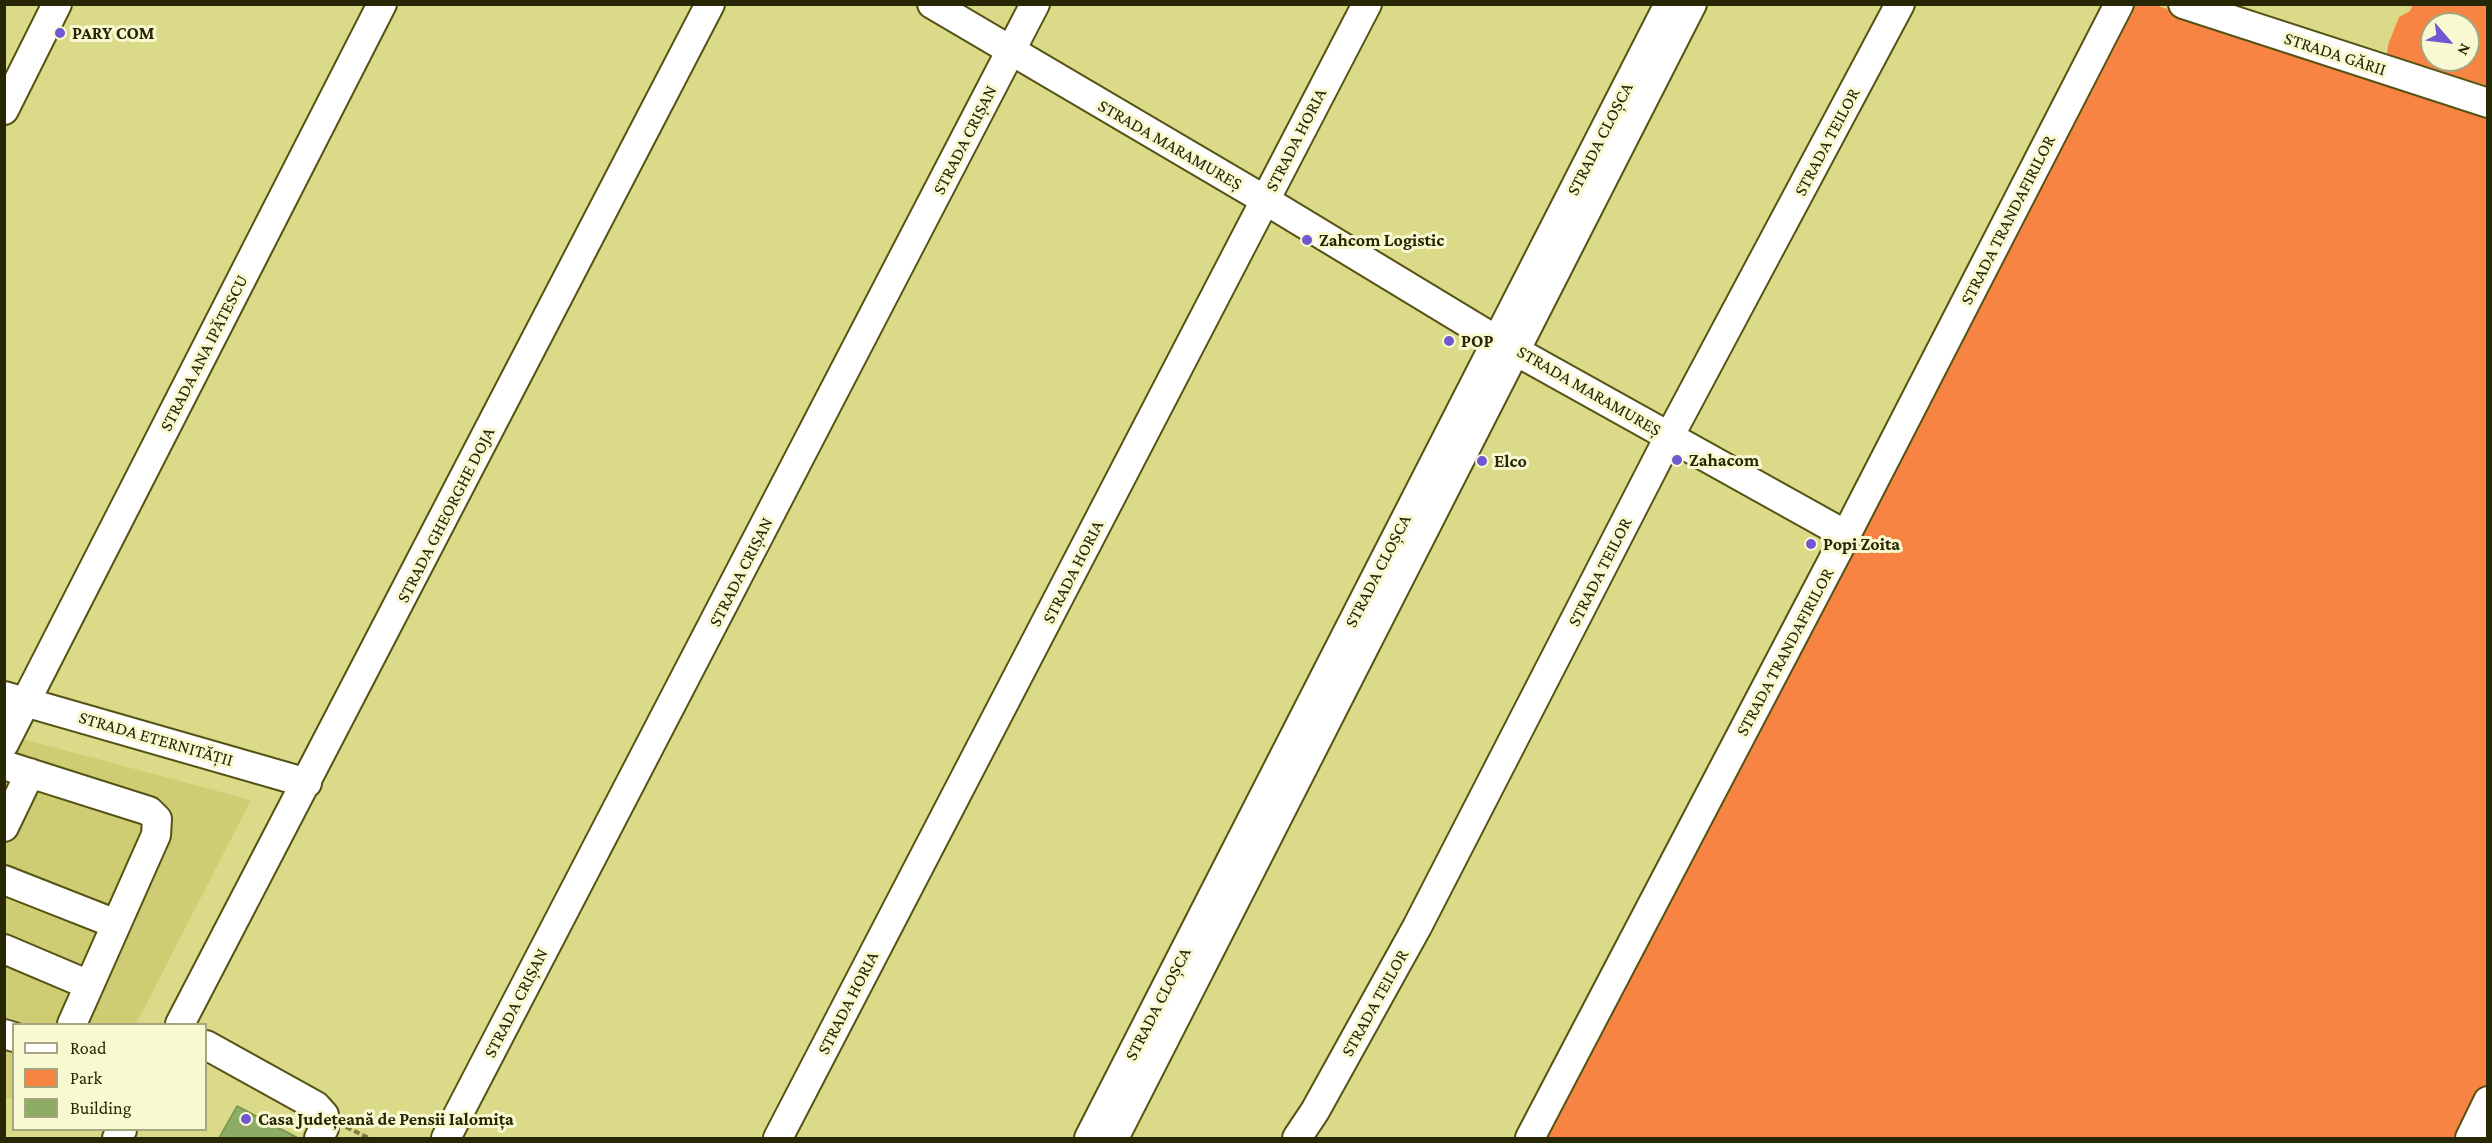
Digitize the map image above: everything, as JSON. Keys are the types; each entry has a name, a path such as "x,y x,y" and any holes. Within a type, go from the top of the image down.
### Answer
{"street":[{"path":"4,110 57,4"},
{"name":"STRADA ANA IPĂTESCU","path":"4,744 15,699 382,4"},
{"name":"STRADA GHEORGHE DOJA","path":"181,1023 710,4"},
{"name":"STRADA MARAMUREȘ","path":"932,4 1506,345 1846,535"},
{"name":"STRADA CRIȘAN","path":"446,1138 1035,4"},
{"name":"STRADA HORIA","path":"778,1138 1366,4"},
{"name":"STRADA CLOȘCA","path":"1114,1138 1506,345 1669,4"},
{"name":"STRADA CLOȘCA","path":"1089,1138 1506,345 1692,4"},
{"name":"STRADA TEILOR","path":"1297,1138 1315,1111 1417,927 1669,437 1900,4"},
{"name":"STRADA TRANDAFIRILOR","path":"1530,1138 1846,535 2119,4"},
{"name":"STRADA GĂRII","path":"2183,4 2487,103"},
{"name":"STRADA ETERNITĂȚII","path":"15,699 307,783"},
{"path":"4,827 17,769 149,811 157,819 156,835 72,1023"},
{"path":"4,880 116,924"},
{"path":"4,950 89,985"},
{"path":"207,1046 316,1106 324,1115 324,1128 319,1138"},
{"path":"2470,1138 2487,1101"}],"shaded area":[{"path":"4,734 251,800 137,1023 12,1023 12,1100 4,1097"}],"green space":[{"path":"2119,5 2155,5 2487,111 2487,1138 1545,1138"},
{"path":"2413,5 2487,5 2487,86 2442,72 2480,72 2480,12 2420,12 2420,65 2387,55 2388,45 2399,17 2410,11"}],"building":[{"name":"Casa Județeană de Pensii Ialomița","path":"237,1106 298,1138 219,1138"}],"place":[{"name":"PARY COM","path":"60,33"},
{"name":"Zahcom Logistic","path":"1307,240"},
{"name":"POP","path":"1449,341"},
{"name":"Zahacom","path":"1677,460"},
{"name":"Elco","path":"1482,461"},
{"name":"Popi Zoita","path":"1811,544"},
{"name":"Casa Județeană de Pensii Ialomița","path":"246,1119"}]}
